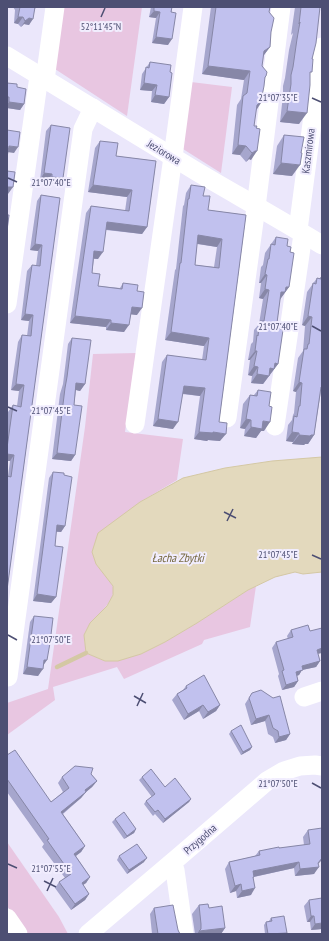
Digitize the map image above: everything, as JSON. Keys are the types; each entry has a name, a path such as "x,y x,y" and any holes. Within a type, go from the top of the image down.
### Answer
{"street":[{"path":"7,304 42,78 55,7"},
{"path":"135,424 193,7"},
{"path":"227,418 256,207 281,7"},
{"name":"Kaszmirowa","path":"275,426 301,232 322,47"},
{"name":"Jeziorowa","path":"7,56 256,207 322,245"},
{"path":"8,677 83,129 92,108"},
{"name":"Przygodna","path":"88,934 267,781 284,771 300,766 322,766"},
{"path":"171,864 175,870 184,934"},
{"path":"7,918 18,934"}],"shaded area":[{"path":"63,7 142,7 127,116 55,69"},
{"path":"191,82 232,87 221,173 183,149"},
{"path":"136,353 125,432 183,439 177,480 140,502 96,564 112,585 113,593 107,605 92,622 85,634 84,638 86,653 105,661 141,654 165,642 256,586 250,627 204,640 202,644 124,679 117,667 53,687 55,700 7,735 7,703 48,689 85,427 93,354"},
{"path":"7,842 59,917 68,934 27,934 7,906"}],"water":[{"name":"Łacha Zbytki","path":"322,457 322,572 303,574 295,572 275,577 248,590 197,623 141,654 118,661 105,661 86,653 84,635 90,623 107,606 113,595 113,586 96,564 92,552 98,533 140,502 183,478 225,468 272,461"}],"building":[{"path":"20,7 35,7 33,19 29,18 25,21 23,17 18,17"},
{"path":"154,7 172,7 171,12 176,13 172,39 156,37 160,12 154,11"},
{"path":"216,7 270,7 269,12 274,18 270,47 264,51 262,66 267,72 262,96 264,97 263,100 257,105 254,126 257,126 256,128 260,129 257,151 252,153 246,146 238,145 243,96 247,93 250,71 208,66"},
{"path":"301,7 320,7 316,43 312,59 312,72 310,72 307,113 287,111"},
{"path":"150,62 171,65 170,72 172,73 169,97 155,95 157,85 144,83 146,67 149,68"},
{"path":"7,83 17,84 17,87 26,89 24,104 9,102 9,97 7,97"},
{"path":"51,125 70,128 63,178 52,177 52,174 44,173"},
{"path":"7,130 20,132 18,147 9,146 7,157"},
{"path":"284,135 304,137 300,165 281,163"},
{"path":"100,141 118,143 116,156 156,161 147,227 107,222 103,252 94,251 92,273 100,274 98,286 122,289 123,283 138,285 137,291 144,292 142,308 132,307 129,325 111,323 111,320 75,316 91,206 129,211 132,190 93,185"},
{"path":"7,171 15,172 13,187 7,187"},
{"path":"191,185 205,187 203,196 210,196 208,210 246,215 219,422 227,423 226,434 199,432 205,388 184,386 178,422 158,419 167,355 206,360 209,338 171,332","holes":["198,235 222,239 219,268 195,265"]},
{"path":"41,195 60,198 7,590 7,476 11,477 14,455 7,454 7,448 13,405 21,407 24,385 16,384 22,335 31,336 33,315 25,314 32,265 40,266 42,245 35,244"},
{"path":"7,215 9,215 7,230"},
{"path":"276,237 288,239 287,246 291,247 290,252 294,253 289,287 286,287 285,292 281,292 277,323 281,324 280,329 283,330 278,364 275,363 274,369 270,368 269,376 257,374 258,367 254,366 257,351 255,351 257,335 258,336 260,321 264,321 269,290 265,289 267,275 265,274 271,244 275,245"},
{"path":"321,277 322,387 314,435 299,435 299,433 292,432 294,416 297,417 300,406 302,383 299,382 304,349 307,349 309,344 312,317 308,316 313,283 316,284 317,278 321,279"},
{"path":"72,338 91,340 85,384 76,383 74,405 82,406 75,455 57,453"},
{"path":"258,390 271,392 269,406 272,407 270,422 263,421 262,429 251,427 251,420 246,419 250,395 257,396"},
{"path":"53,472 64,473 64,475 72,477 65,526 57,525 55,546 63,547 56,597 37,594"},
{"path":"34,616 53,618 47,660 44,660 43,669 27,667"},
{"path":"308,625 310,631 322,628 322,648 317,650 320,661 302,666 303,670 296,672 298,681 286,685 282,671 284,670 276,642 293,637 291,630"},
{"path":"204,675 220,705 208,712 203,705 188,714 177,694 187,688 186,686"},
{"path":"261,690 273,698 280,696 290,734 279,737 278,731 273,728 269,715 256,719 249,698 252,693"},
{"path":"241,725 252,747 243,752 231,731"},
{"path":"15,750 51,802 69,788 62,777 75,766 93,768 91,774 97,781 61,812 85,846 74,854 90,877 82,883 89,894 75,904 59,882 71,874 47,840 49,839 7,779 7,755"},
{"path":"151,769 165,787 175,778 191,799 165,819 158,810 155,812 146,801 155,794 142,777"},
{"path":"124,812 136,829 127,836 115,819"},
{"path":"322,828 322,858 318,863 319,867 300,869 299,862 253,871 255,888 242,891 241,884 235,886 229,862 260,855 259,851 279,847 310,844 308,830"},
{"path":"137,844 147,858 129,870 119,856"},
{"path":"322,898 322,923 315,924 314,916 311,916 309,900"},
{"path":"208,904 209,908 222,906 225,928 199,931 201,929 201,924 199,905"},
{"path":"173,905 180,934 158,934 154,908"},
{"path":"284,916 287,933 268,934 266,922 272,921 271,918"}],"waterway":[{"path":"57,667 86,653"}]}
